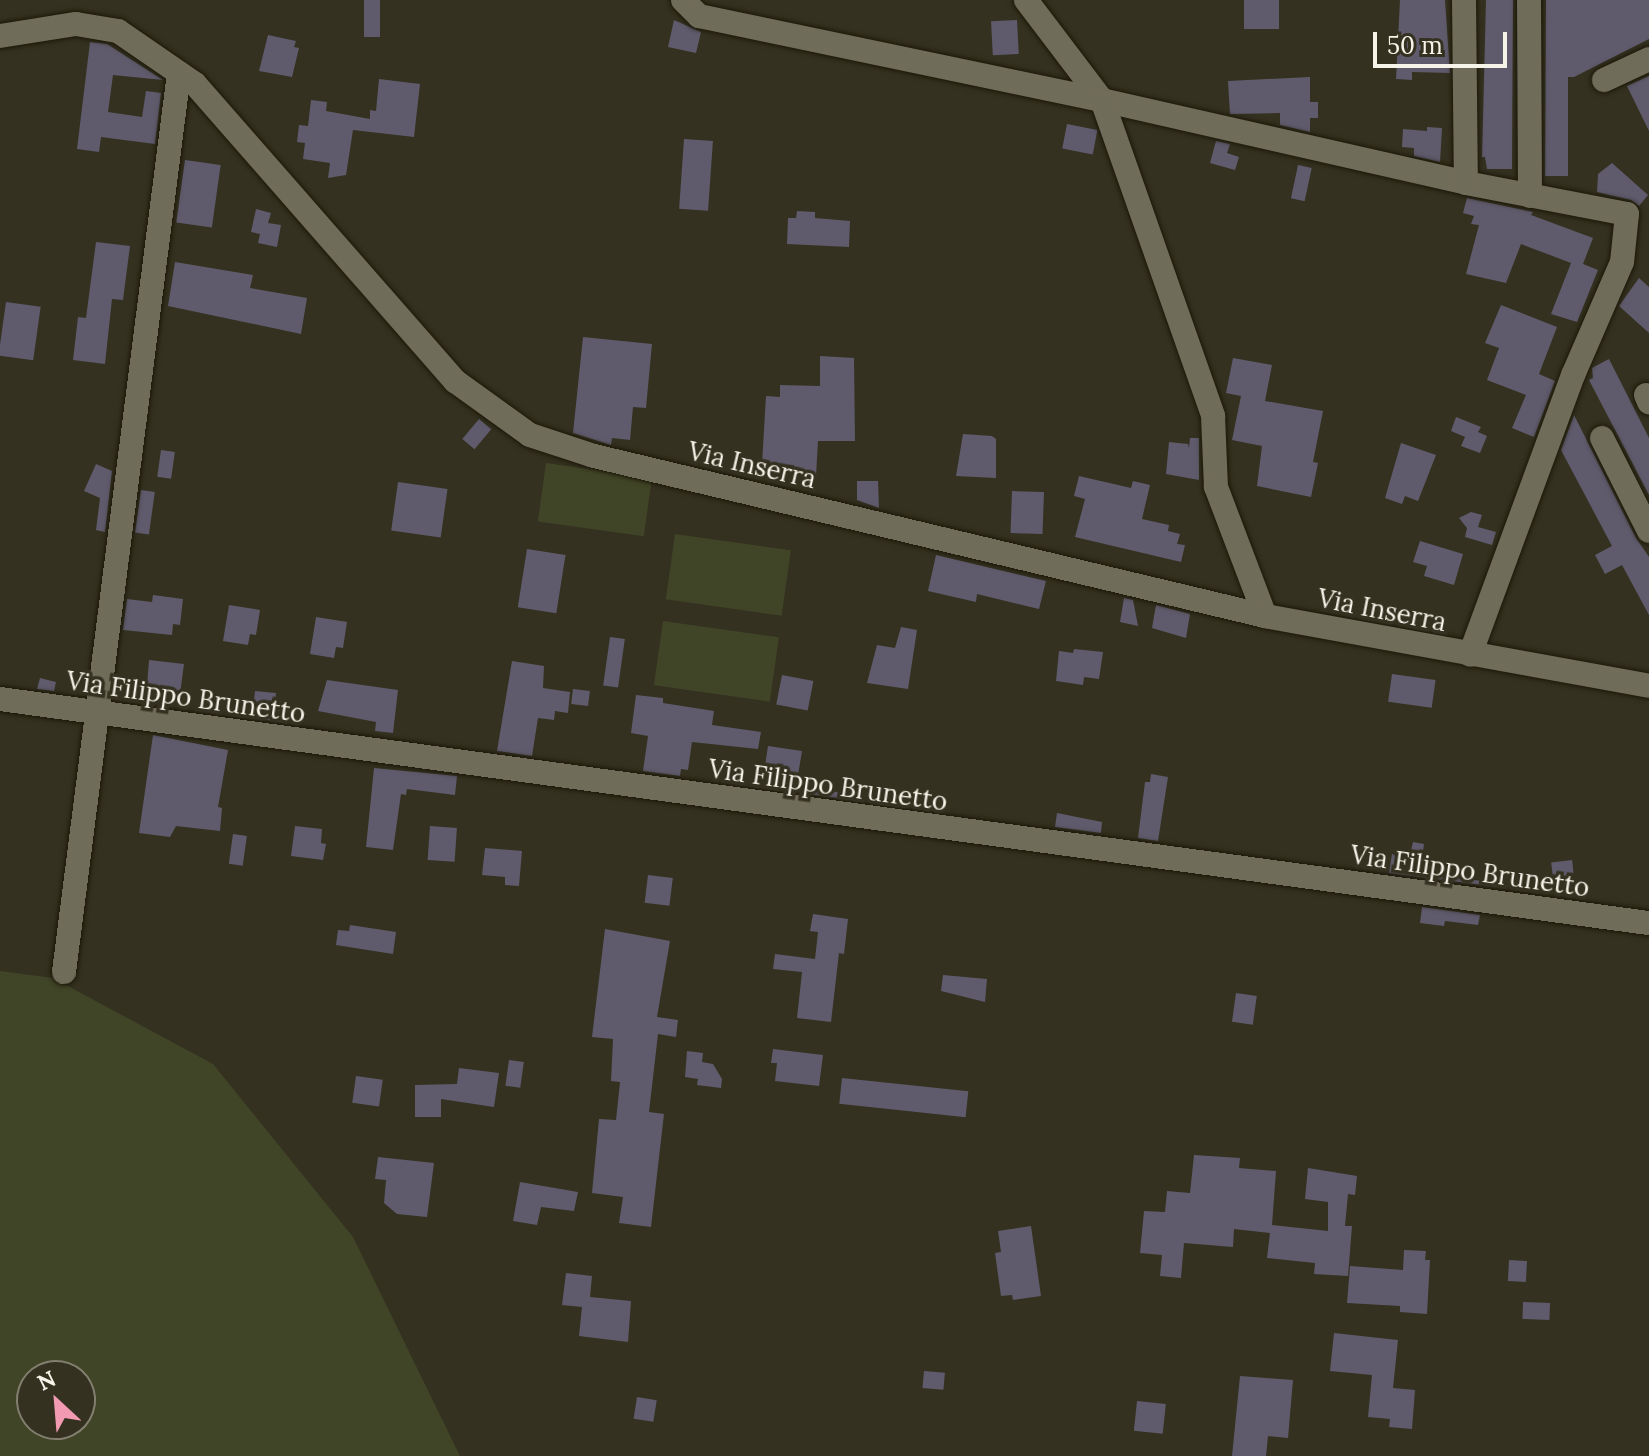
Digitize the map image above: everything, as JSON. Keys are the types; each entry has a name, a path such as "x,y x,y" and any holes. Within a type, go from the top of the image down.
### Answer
{"street":[{"path":"683,0 699,16 1102,100 1466,183 1627,214 1622,262 1573,375 1470,655"},
{"path":"1026,0 1102,100 1213,416 1216,487 1265,616"},
{"path":"1464,0 1466,183"},
{"path":"1529,0 1530,196"},
{"name":"Via Inserra","path":"0,36 76,24 118,31 195,84 455,381 530,435 594,456 1265,616 1649,686"},
{"path":"1604,80 1649,59"},
{"path":"64,972 179,73"},
{"path":"1602,438 1646,516"},
{"name":"Via Filippo Brunetto","path":"0,699 1649,923"}],"green space":[{"path":"546,463 652,478 644,536 538,521"},
{"path":"675,534 791,550 782,616 666,599"},
{"path":"663,621 779,637 770,702 654,685"},
{"path":"0,971 53,978 213,1064 353,1237 460,1456 0,1456"}],"building":[{"path":"364,0 380,0 380,37 364,37"},
{"path":"1244,0 1279,0 1279,29 1244,29"},
{"path":"1400,0 1445,0 1450,73 1412,72 1412,80 1396,79"},
{"path":"1486,0 1513,0 1512,169 1487,169 1485,157 1482,157"},
{"path":"1546,0 1649,0 1649,39 1574,77 1568,77 1568,176 1545,176"},
{"path":"674,20 701,32 696,53 668,47"},
{"path":"1017,20 1019,54 993,55 991,21"},
{"path":"268,35 296,41 294,47 299,48 292,77 259,71"},
{"path":"90,42 107,44 163,80 113,75 108,112 142,117 146,91 161,93 155,144 101,137 99,152 77,149"},
{"path":"1649,76 1649,131 1627,86"},
{"path":"1310,77 1310,102 1318,102 1318,118 1310,118 1310,132 1280,125 1280,113 1230,114 1228,81"},
{"path":"379,79 420,84 414,137 353,130 346,175 328,178 330,163 303,159 305,143 297,142 299,125 308,126 311,100 327,102 326,111 370,119 370,110 376,111"},
{"path":"1067,124 1097,130 1093,154 1062,149"},
{"path":"1427,127 1442,128 1440,162 1414,156 1414,148 1402,147 1403,129 1427,131"},
{"path":"684,139 713,141 708,211 679,209"},
{"path":"1216,141 1230,144 1227,153 1239,157 1235,170 1210,163"},
{"path":"185,160 221,165 212,227 176,222"},
{"path":"1612,163 1648,195 1639,206 1631,200 1597,192 1598,174"},
{"path":"1298,165 1312,168 1305,201 1291,198"},
{"path":"1467,198 1533,212 1531,215 1593,238 1583,264 1598,270 1577,322 1551,314 1571,263 1521,244 1506,283 1466,274 1479,225 1471,224 1474,216 1463,213"},
{"path":"256,209 271,213 268,223 281,225 277,247 258,243 260,234 251,232"},
{"path":"797,211 815,212 815,218 850,221 849,247 787,244 788,218 796,218"},
{"path":"96,242 130,246 123,300 112,299 105,364 73,360 78,317 86,318"},
{"path":"175,262 253,275 250,288 307,298 301,334 168,306"},
{"path":"1639,278 1649,287 1649,333 1619,306"},
{"path":"6,302 41,307 33,360 0,356"},
{"path":"1501,305 1557,327 1539,374 1555,381 1534,437 1512,428 1526,395 1487,380 1499,348 1485,343"},
{"path":"583,337 652,344 646,408 633,407 630,440 612,438 611,445 573,433"},
{"path":"820,356 854,358 855,441 818,441 816,476 792,470 794,465 762,464 766,396 780,397 780,385 820,386"},
{"path":"1233,358 1272,365 1265,401 1323,411 1313,462 1318,463 1311,497 1257,486 1262,446 1232,440 1241,396 1226,393"},
{"path":"1609,359 1649,438 1649,495 1589,380 1593,378 1592,368"},
{"path":"1574,415 1636,538 1649,557 1649,615 1622,565 1605,574 1595,555 1612,546 1561,450"},
{"path":"1456,417 1481,427 1478,432 1487,436 1480,453 1461,446 1465,437 1451,431"},
{"path":"479,419 491,429 475,449 462,439"},
{"path":"963,434 996,439 996,478 956,476"},
{"path":"1190,438 1199,438 1199,480 1166,474 1169,442 1188,444 1189,448"},
{"path":"1401,443 1436,455 1418,501 1405,496 1402,504 1385,498"},
{"path":"161,450 175,452 171,479 157,477"},
{"path":"96,464 112,471 105,532 96,530 100,498 84,491"},
{"path":"1079,476 1131,488 1133,481 1150,485 1142,519 1169,525 1168,531 1180,534 1177,544 1185,545 1181,562 1075,537 1085,499 1074,496"},
{"path":"857,481 878,481 879,508 857,500"},
{"path":"398,482 448,489 441,537 391,531"},
{"path":"141,490 155,492 149,535 135,533"},
{"path":"1012,491 1044,492 1043,534 1011,533"},
{"path":"1471,512 1482,515 1478,527 1496,532 1492,545 1465,537 1467,528 1459,518"},
{"path":"1420,541 1463,554 1454,585 1424,576 1427,566 1413,562"},
{"path":"527,549 566,555 556,613 518,607"},
{"path":"936,555 1046,581 1039,609 977,594 976,602 928,591"},
{"path":"153,595 183,599 180,625 173,624 172,635 123,630 127,599 152,602"},
{"path":"1124,598 1133,600 1138,626 1120,622"},
{"path":"229,605 260,610 256,635 250,634 248,645 223,641"},
{"path":"1156,605 1190,614 1186,638 1152,628"},
{"path":"316,617 347,622 343,648 336,647 334,658 310,654"},
{"path":"901,627 917,630 908,689 867,683 877,645 895,648"},
{"path":"610,637 625,639 618,688 603,686"},
{"path":"1074,649 1103,652 1099,679 1084,677 1083,685 1056,681 1059,651 1073,653"},
{"path":"149,660 184,664 180,694 164,692 163,700 146,698"},
{"path":"512,661 544,666 543,688 570,692 568,713 555,711 554,720 538,718 532,756 497,751"},
{"path":"1392,674 1436,680 1432,708 1388,702"},
{"path":"782,675 813,681 808,711 776,704"},
{"path":"40,678 56,682 54,691 37,689"},
{"path":"327,680 398,690 393,733 375,731 376,722 318,711"},
{"path":"573,689 590,691 588,706 571,704"},
{"path":"255,691 276,693 275,701 284,702 282,722 252,718"},
{"path":"636,695 663,698 663,703 714,711 712,725 761,732 758,749 692,742 688,770 681,769 680,776 643,771 648,736 631,733"},
{"path":"153,735 228,750 218,807 222,808 220,831 176,826 170,837 139,833"},
{"path":"768,746 802,751 798,775 781,773 780,782 763,779"},
{"path":"374,768 457,776 455,795 407,789 406,795 401,794 393,850 366,847"},
{"path":"1151,774 1168,777 1158,841 1138,838 1145,782 1150,782"},
{"path":"809,788 860,795 860,801 808,794"},
{"path":"1057,813 1102,822 1101,833 1055,827"},
{"path":"295,826 322,829 321,843 326,844 323,860 291,856"},
{"path":"430,826 457,828 455,862 428,860"},
{"path":"233,834 247,836 243,866 229,864"},
{"path":"1413,842 1424,844 1420,873 1498,883 1498,887 1389,873 1392,854 1410,855"},
{"path":"485,848 522,851 519,886 505,885 505,877 482,875"},
{"path":"1572,860 1574,876 1553,878 1551,863"},
{"path":"648,875 673,878 669,906 645,903"},
{"path":"1422,907 1480,915 1478,925 1445,921 1444,926 1420,923"},
{"path":"813,914 848,919 844,954 839,953 831,1022 797,1018 802,972 773,969 775,954 815,959 818,932 810,931"},
{"path":"350,925 396,932 393,954 336,945 338,930 349,931"},
{"path":"605,929 670,941 657,1017 678,1020 676,1037 658,1034 649,1112 664,1114 651,1227 619,1223 623,1197 592,1193 599,1119 616,1120 620,1082 611,1081 613,1039 592,1037"},
{"path":"943,975 987,979 985,1002 941,991"},
{"path":"1236,993 1257,996 1253,1025 1232,1022"},
{"path":"773,1049 823,1055 819,1086 775,1081 777,1063 771,1063"},
{"path":"687,1051 703,1053 702,1062 713,1064 722,1079 721,1088 697,1085 698,1079 685,1077"},
{"path":"509,1060 524,1062 520,1088 505,1086"},
{"path":"459,1068 499,1073 494,1107 441,1099 441,1117 415,1117 415,1085 457,1084"},
{"path":"356,1076 383,1080 379,1106 352,1103"},
{"path":"842,1078 968,1091 966,1117 839,1104"},
{"path":"1194,1155 1240,1158 1239,1168 1276,1171 1272,1225 1328,1231 1328,1202 1305,1199 1308,1168 1357,1176 1355,1195 1348,1194 1345,1226 1352,1226 1348,1276 1314,1274 1315,1263 1267,1258 1270,1233 1234,1229 1233,1247 1184,1243 1181,1278 1160,1276 1162,1255 1140,1253 1144,1211 1165,1212 1167,1191 1190,1193"},
{"path":"378,1157 434,1163 427,1217 397,1214 384,1203 386,1180 375,1179"},
{"path":"520,1182 578,1192 574,1211 541,1207 537,1225 513,1221"},
{"path":"1031,1226 1041,1296 1013,1300 1012,1295 1001,1296 995,1253 1001,1252 998,1231"},
{"path":"1404,1250 1426,1251 1425,1260 1430,1260 1427,1314 1400,1312 1400,1306 1347,1303 1350,1266 1403,1270"},
{"path":"1509,1260 1527,1261 1526,1282 1508,1281"},
{"path":"566,1273 592,1276 590,1297 631,1301 628,1342 579,1336 582,1307 562,1305"},
{"path":"1523,1302 1550,1303 1549,1320 1522,1319"},
{"path":"1334,1333 1398,1340 1393,1388 1415,1390 1412,1429 1389,1427 1390,1419 1368,1417 1372,1375 1330,1371"},
{"path":"924,1371 945,1373 943,1390 923,1388"},
{"path":"1240,1376 1293,1380 1288,1438 1268,1436 1266,1456 1232,1456"},
{"path":"637,1397 657,1400 653,1422 634,1419"},
{"path":"1137,1401 1166,1404 1163,1434 1134,1431"}]}
